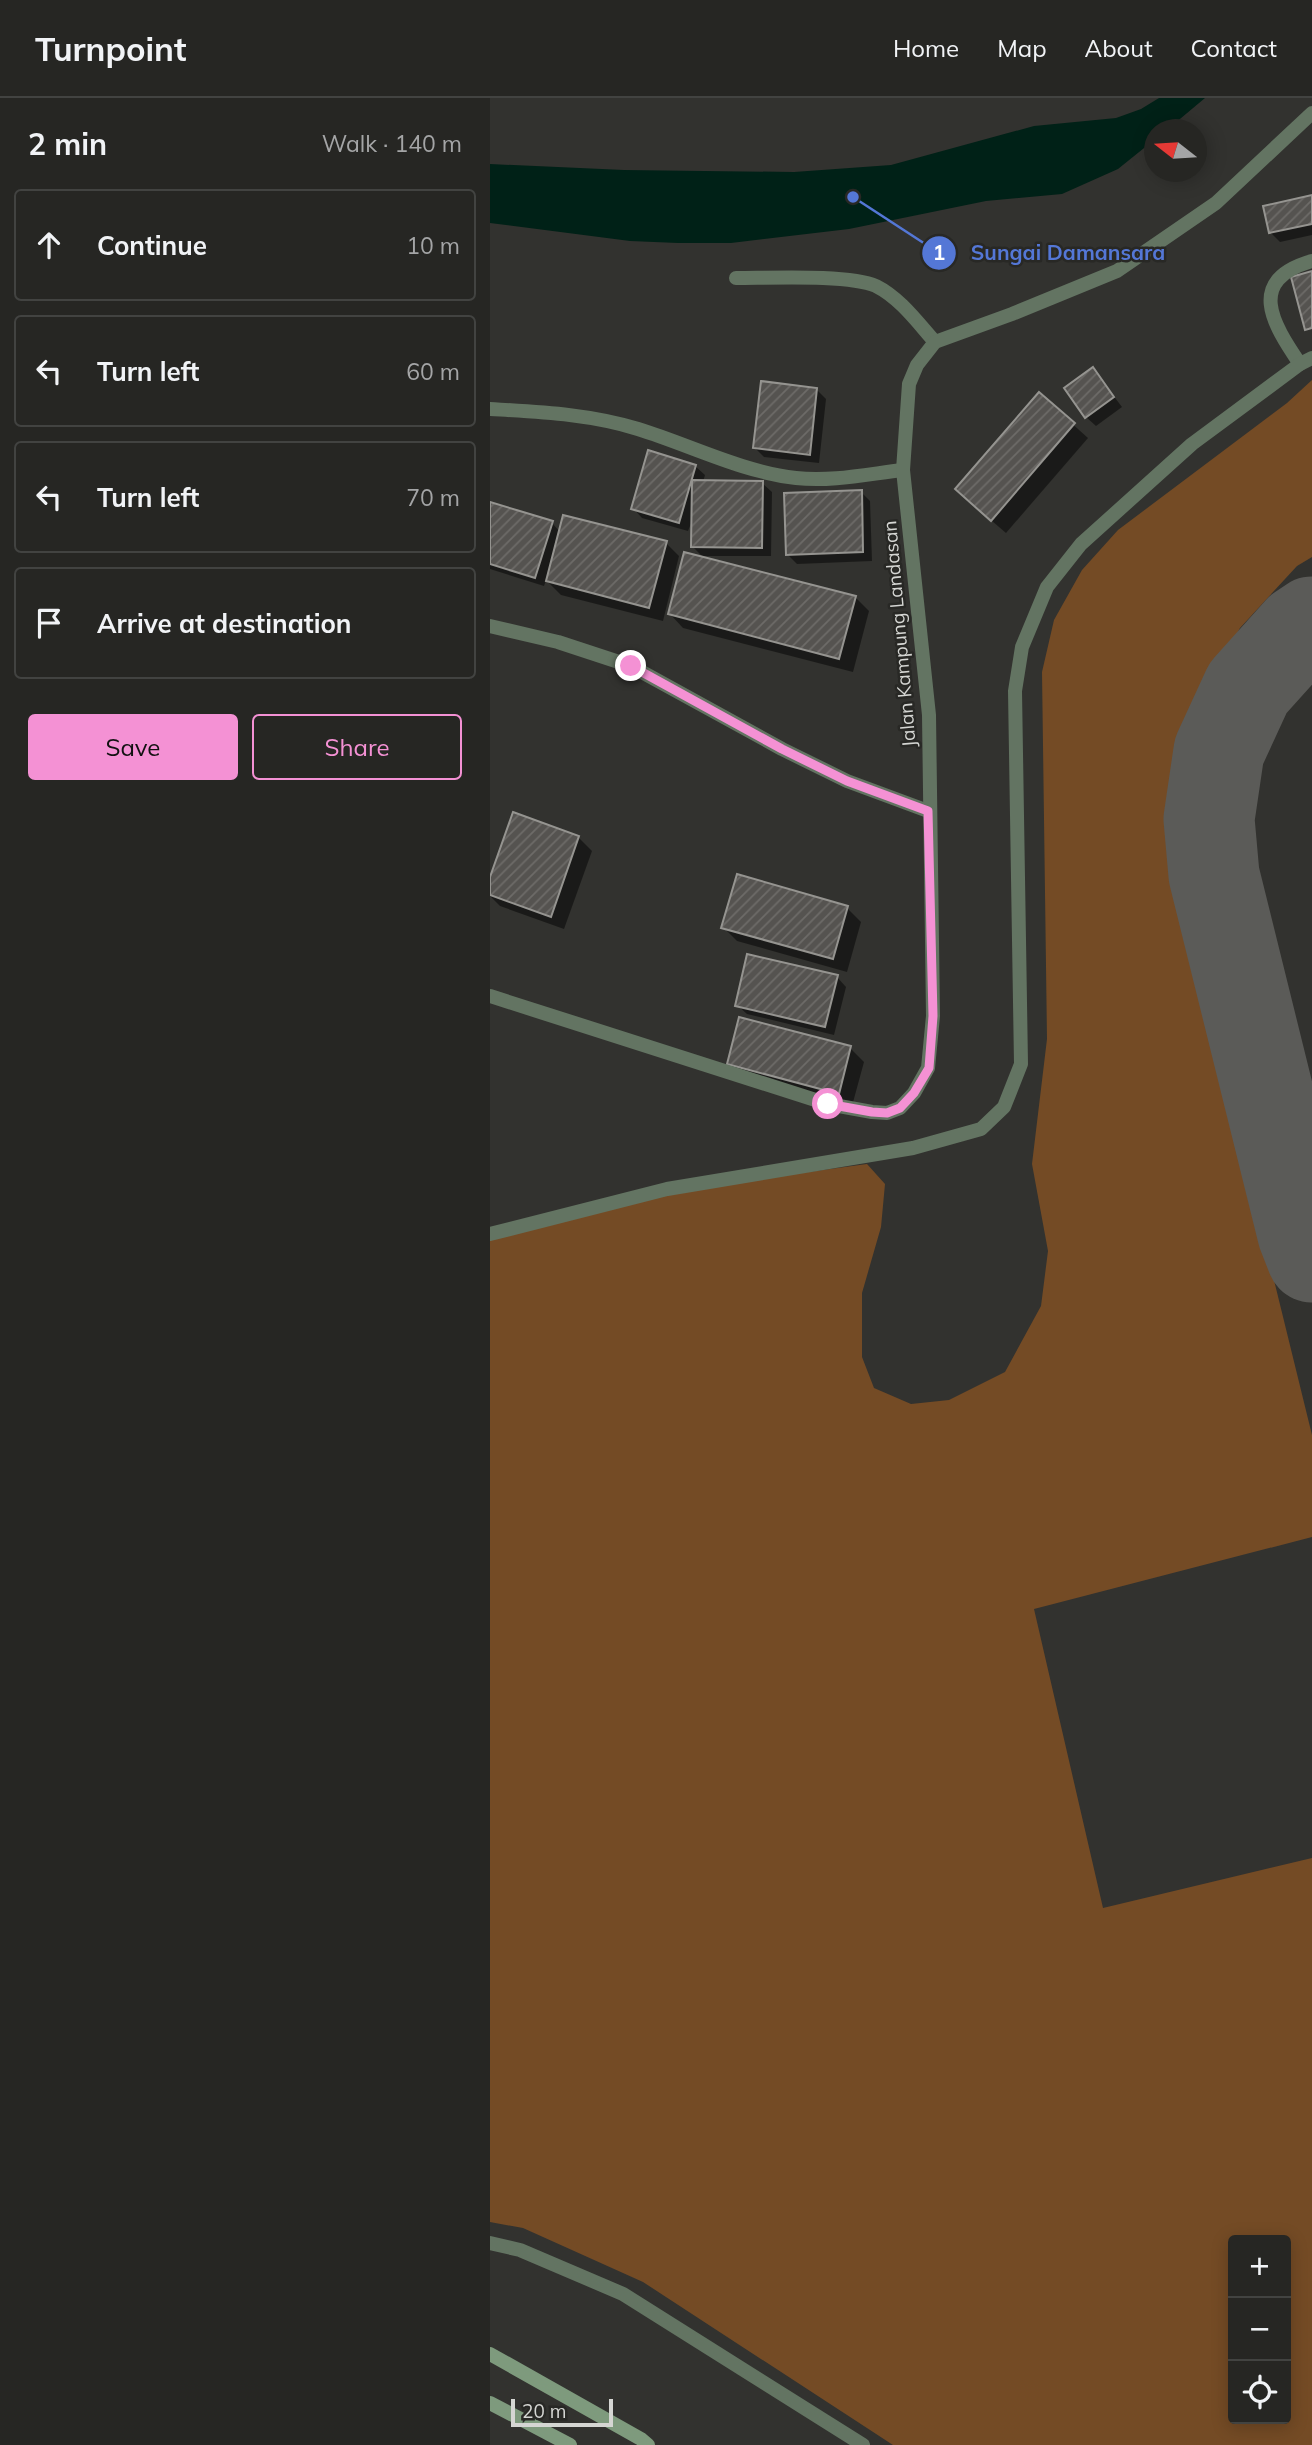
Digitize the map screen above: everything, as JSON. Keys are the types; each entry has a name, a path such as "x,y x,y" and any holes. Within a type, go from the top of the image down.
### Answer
{"main road":[{"path":"490,2354 648,2445"},
{"path":"490,2403 570,2445"}],"street":[{"path":"736,278 850,280 876,286 895,299 935,342 1117,271 1216,203 1312,113"},
{"path":"490,1234 667,1189 914,1148 981,1129 1004,1107 1021,1064 1015,691 1022,647 1047,587 1081,544 1192,444 1306,360 1272,317 1270,298 1281,276 1296,266 1312,261"},
{"name":"Jalan Kampung Landasan","path":"490,996 828,1104 887,1113 900,1108 914,1093 929,1068 933,1016 928,811 929,715 903,470 909,384 917,365 935,342"},
{"path":"490,409 579,415 637,429 760,471 797,478 833,479 903,470"},
{"path":"490,626 558,642 631,666 782,749 847,781 928,811"},
{"path":"490,2243 520,2250 623,2294 863,2445"}],"shaded area":[{"path":"1159,98 1205,98 1180,119 1144,119 1144,148 1118,169 1062,194 986,201 849,229 731,243 630,241 490,223 490,164 624,170 794,172 891,165 1034,126 1116,118 1141,109"},
{"path":"1312,380 1312,557 1297,566 1240,628 1197,709 1173,816 1181,901 1312,1435 1312,1537 1034,1609 1103,1908 1312,1858 1312,2445 893,2445 643,2282 523,2228 490,2222 490,1238 698,1187 867,1164 885,1184 881,1227 862,1293 862,1357 874,1388 911,1404 949,1400 1005,1372 1041,1306 1048,1251 1032,1164 1047,1039 1042,672 1054,620 1082,570 1118,530 1287,403"}],"building":[{"path":"1312,195 1312,224 1269,233 1263,206"},
{"path":"1312,271 1312,328 1305,330 1291,277"},
{"path":"1093,367 1114,397 1085,418 1064,388"},
{"path":"761,381 817,388 810,455 753,448"},
{"path":"1039,392 1075,423 991,521 955,489"},
{"path":"648,450 696,465 679,523 631,509"},
{"path":"692,480 763,481 762,548 691,547"},
{"path":"862,490 863,552 786,555 784,493"},
{"path":"490,502 553,521 535,578 490,564"},
{"path":"563,515 667,541 649,608 546,581"},
{"path":"684,552 856,596 839,659 668,614"},
{"path":"513,812 579,836 551,917 490,895 490,877"},
{"path":"737,874 848,906 833,959 721,928"},
{"path":"747,954 838,975 825,1027 735,1006"},
{"path":"739,1017 851,1046 839,1094 727,1064"}],"taxiway":[{"path":"1312,622 1300,630 1248,688 1219,751 1209,819 1214,875 1303,1234 1312,1257"}],"place":[{"name":"Sungai Damansara","path":"853,197"}],"route":[{"path":"631,666 782,749 847,781 928,811 933,1016 929,1068 914,1093 900,1108 887,1113 828,1104"}]}
